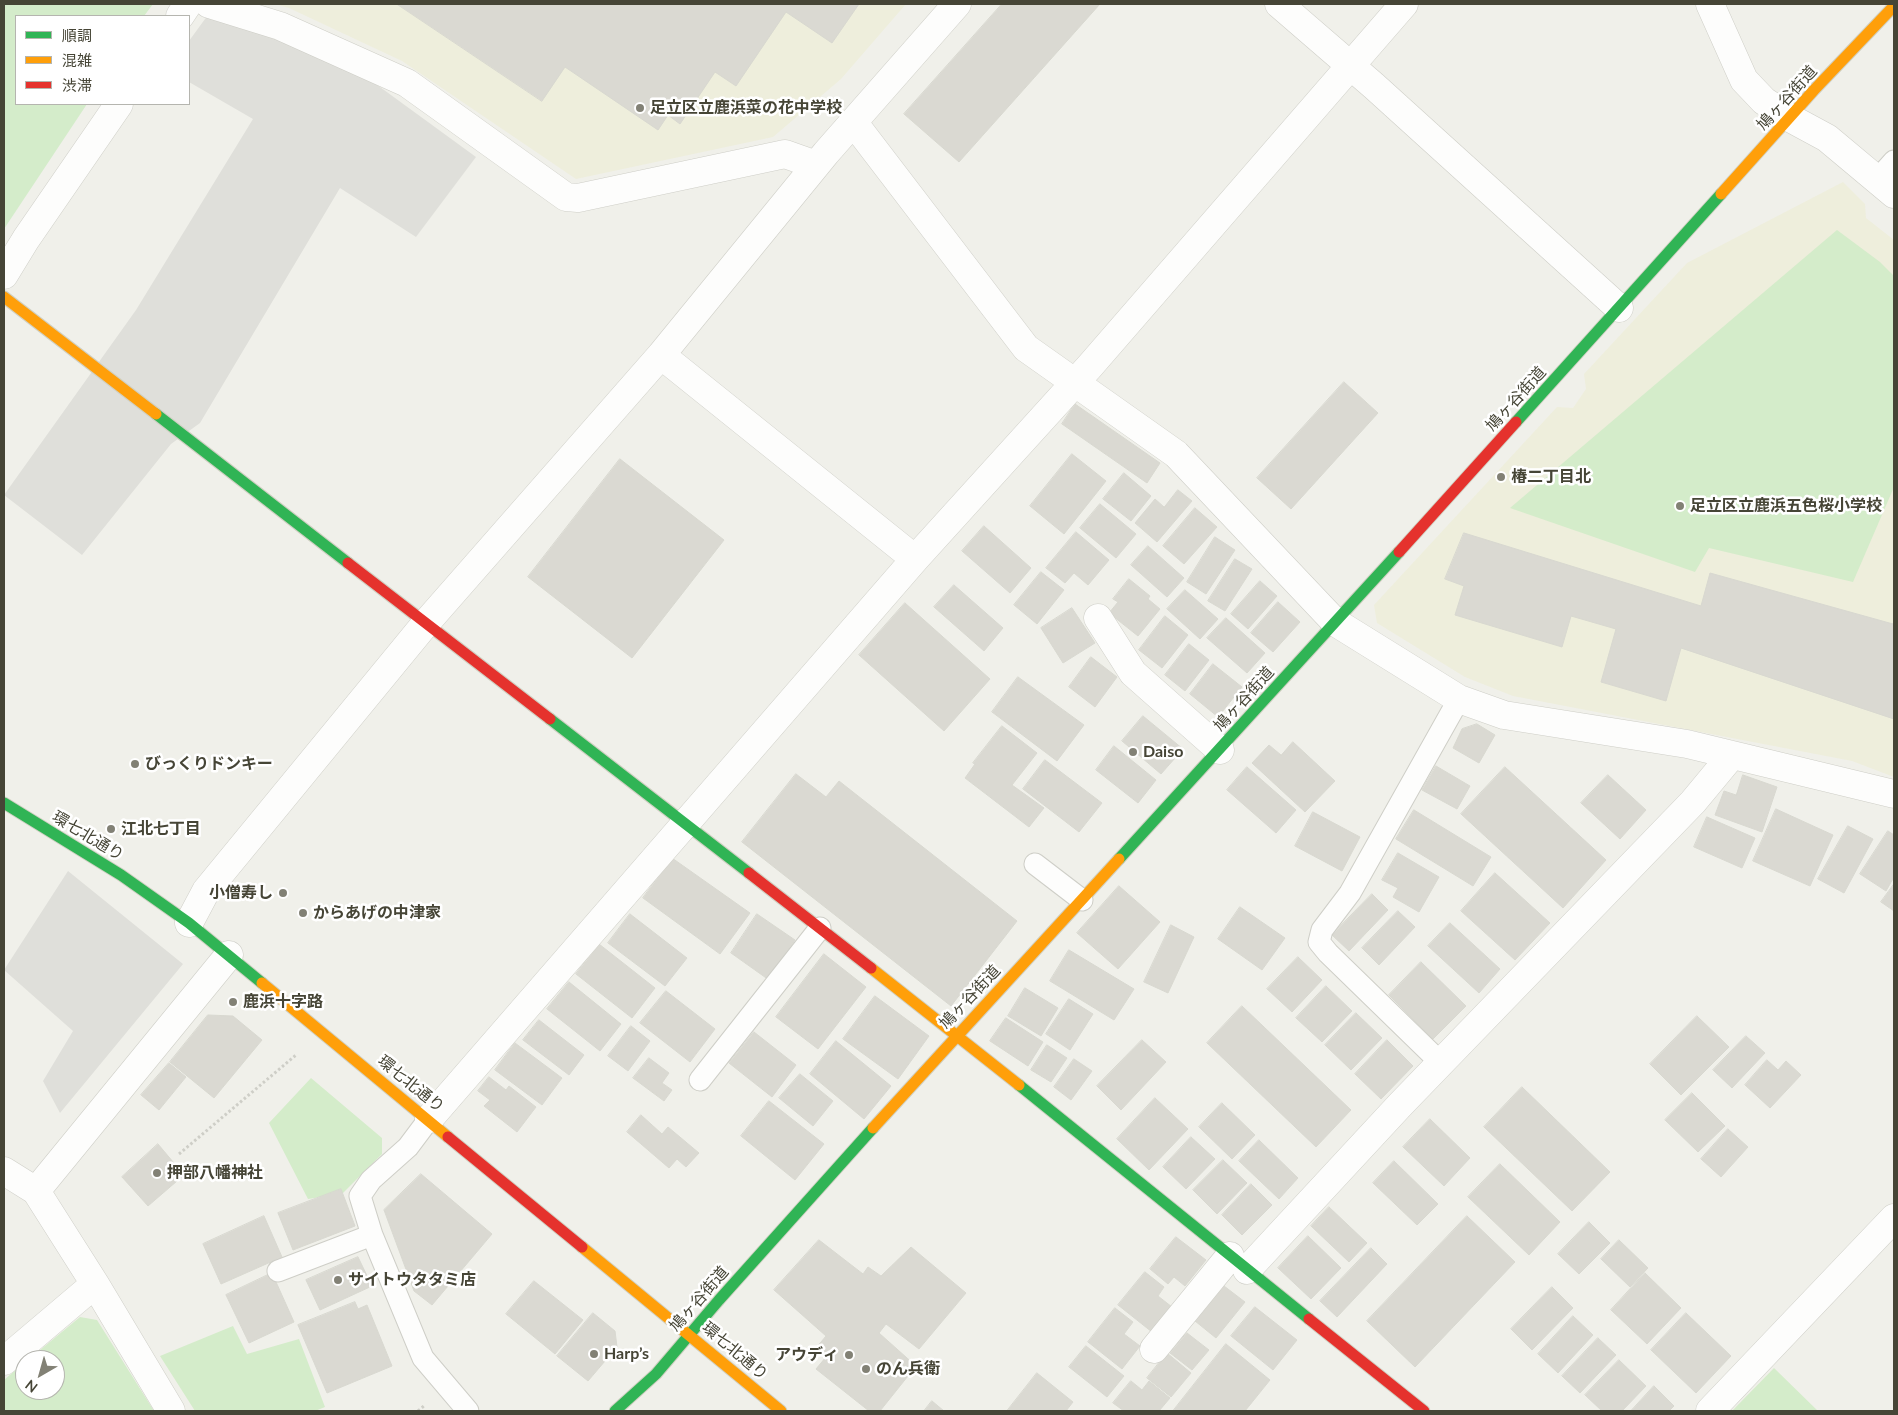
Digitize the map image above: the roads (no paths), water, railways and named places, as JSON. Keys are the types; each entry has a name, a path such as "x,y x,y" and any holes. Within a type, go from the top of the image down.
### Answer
{"street":[{"path":"181,15 188,4"},
{"path":"209,4 280,26 407,83 566,197 578,198 785,154 816,165"},
{"path":"189,923 206,891 426,623 661,354 816,165 957,4"},
{"path":"1279,4 1374,86 1619,308"},
{"path":"429,1119 686,823 812,690 915,559 1075,382 1404,4"},
{"path":"1710,4 1744,80 1764,101 1827,138 1888,178"},
{"name":"鳩ヶ谷街道","path":"615,1411 656,1374 718,1300 957,1035 1220,750 1790,118 1894,6"},
{"path":"4,275 26,239 119,105"},
{"path":"854,123 1026,348 1176,454 1336,622 1459,699 1504,715 1687,744 1894,794"},
{"path":"4,297 686,823 957,1035 1424,1411"},
{"path":"661,354 915,559"},
{"path":"1098,618 1133,673 1220,750"},
{"path":"1154,1350 1238,1263 1441,1062 1686,810 1732,755"},
{"name":"環七北通り","path":"4,804 121,875 189,923 781,1411"},
{"path":"36,1191 229,956"},
{"path":"4,1171 36,1191 95,1284 171,1411"},
{"path":"1710,1411 1894,1218"},
{"path":"4,1361 95,1284"}],"lane":[{"path":"1441,1062 1328,953 1319,942 1322,930 1350,893 1459,699"},
{"path":"1035,864 1082,900"},
{"path":"700,1080 820,928"},
{"path":"429,1119 408,1147 371,1180 360,1196 372,1236 423,1358 468,1411"},
{"path":"278,1271 372,1236"}],"place":[{"name":"足立区立鹿浜菜の花中学校","path":"640,108"},
{"name":"椿二丁目北","path":"1501,477"},
{"name":"足立区立鹿浜五色桜小学校","path":"1680,506"},
{"name":"Daiso","path":"1133,752"},
{"name":"びっくりドンキー","path":"135,764"},
{"name":"江北七丁目","path":"111,829"},
{"name":"小僧寿し","path":"283,893"},
{"name":"からあげの中津家","path":"303,913"},
{"name":"鹿浜十字路","path":"233,1002"},
{"name":"押部八幡神社","path":"157,1173"},
{"name":"サイトウタタミ店","path":"338,1280"},
{"name":"Harp’s","path":"594,1354"},
{"name":"アウディ","path":"849,1355"},
{"name":"のん兵衛","path":"866,1369"}]}
